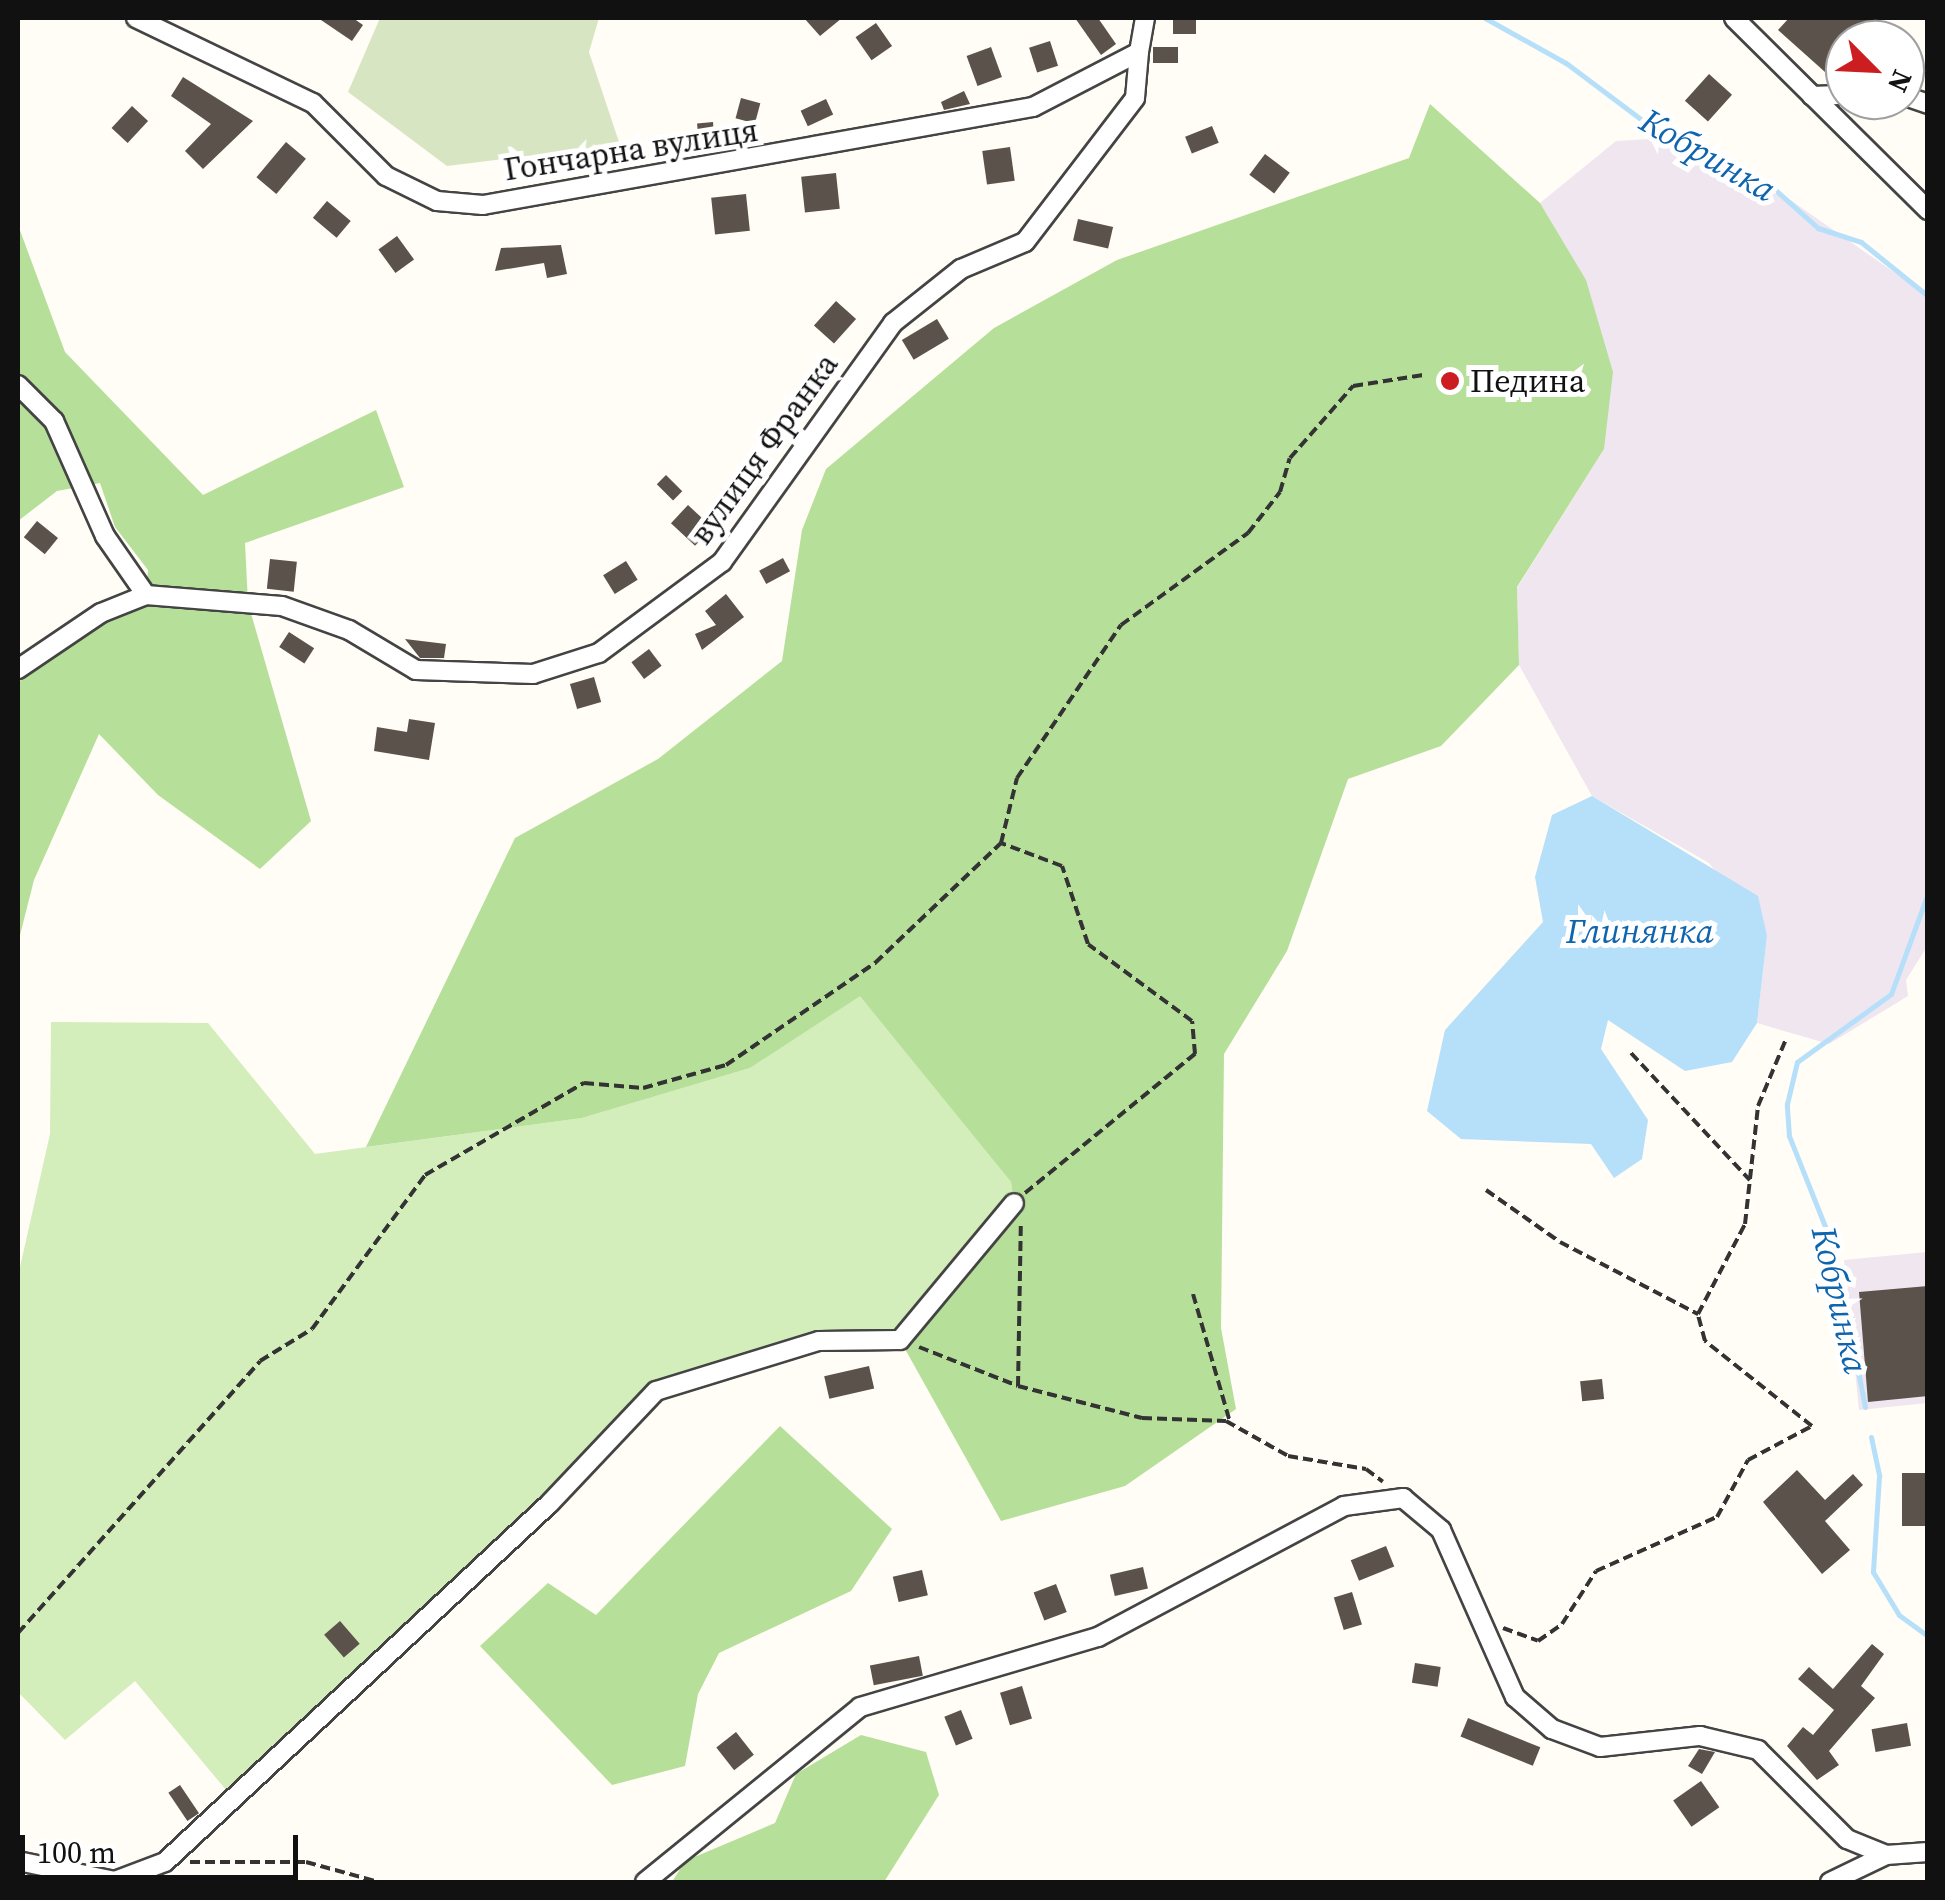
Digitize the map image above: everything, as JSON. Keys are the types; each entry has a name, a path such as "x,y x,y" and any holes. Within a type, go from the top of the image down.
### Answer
{"street":[{"name":"Гончарна вулиця","path":"136,18 314,102 386,176 437,201 483,205 1033,107 1139,52"},
{"path":"1139,52 1145,18"},
{"path":"1734,18 1928,210"},
{"name":"вулиця Франка","path":"18,669 101,613 146,595 282,606 350,630 416,670 533,674 599,653 722,562 893,323 961,269 1025,242 1135,98 1139,52"},
{"path":"1812,96 1825,96"},
{"path":"18,385 54,421 105,536 146,595"},
{"path":"18,1861 115,1881 165,1862 550,1503 656,1391 820,1341 900,1340 1018,1200"},
{"path":"645,1882 860,1707 1098,1638 1344,1506 1403,1498 1441,1530 1515,1697 1552,1728 1600,1747 1700,1736 1758,1750 1847,1840 1886,1855"},
{"path":"1830,1882 1886,1855 1928,1852"}],"path":[{"path":"18,1634 260,1361 312,1329 425,1175 584,1083 643,1088 726,1065 875,963 1001,843 1017,778 1121,625 1248,533 1280,492 1290,458 1352,386 1423,376"},
{"path":"1001,843 1062,866 1088,944 1192,1022 1195,1054 1018,1200 1018,1386"},
{"path":"1484,1620 1538,1641 1562,1624 1596,1571 1717,1517 1748,1460 1812,1426 1704,1342 1698,1314 1745,1224 1758,1106 1786,1040"},
{"path":"1631,1053 1750,1180"},
{"path":"1486,1190 1560,1242 1698,1314"},
{"path":"1193,1294 1230,1422"},
{"path":"900,1340 1018,1386 1142,1418 1230,1422 1288,1456 1366,1469 1403,1498"},
{"path":"165,1862 306,1862 379,1882"}],"shaded area":[{"path":"1666,138 1772,187 1928,296 1928,945 1906,980 1908,996 1829,1044 1757,1023 1767,936 1709,863 1592,796 1519,665 1517,588 1604,449 1586,281 1540,203 1616,141"},
{"path":"1927,1252 1927,1403 1859,1410 1844,1260"}],"green space":[{"path":"380,18 599,18 589,52 620,145 447,166 348,92"},
{"path":"1430,104 1540,203 1586,280 1613,372 1604,449 1517,587 1519,665 1441,746 1348,779 1287,951 1224,1054 1221,1328 1236,1409 1125,1486 1001,1521 900,1340 1014,1203 1011,1182 860,996 750,1068 582,1118 366,1147 515,838 658,759 782,661 802,530 826,469 994,328 1117,260 1409,158"},
{"path":"18,225 65,352 203,495 376,410 404,487 245,543 248,603 311,821 260,869 158,795 99,734 34,880 18,943 18,683 65,635 146,595 148,570 115,527 100,483 57,491 18,521"},
{"path":"860,995 1011,1182 1014,1203 900,1340 819,1341 656,1391 232,1797 135,1681 65,1740 18,1692 18,1276 50,1134 51,1022 208,1023 315,1154 582,1118 750,1068"},
{"path":"780,1426 892,1529 851,1591 719,1653 698,1694 685,1766 612,1785 480,1646 548,1583 596,1615"},
{"path":"861,1735 926,1752 939,1795 884,1882 672,1882 685,1861 775,1823 796,1774"}],"water":[{"name":"Глинянка","path":"1592,796 1758,896 1767,936 1757,1023 1732,1062 1685,1071 1608,1020 1601,1049 1648,1120 1642,1159 1614,1178 1591,1144 1461,1139 1427,1111 1445,1030 1543,922 1535,877 1552,815"}],"building":[{"path":"318,18 353,18 363,25 352,41"},
{"path":"804,18 842,18 820,36"},
{"path":"1075,18 1098,18 1116,44 1101,55"},
{"path":"1173,18 1196,18 1196,34 1173,34"},
{"path":"1789,18 1874,18 1825,20 1825,72 1778,30"},
{"path":"876,23 892,46 872,60 856,37"},
{"path":"1050,41 1058,66 1037,73 1029,48"},
{"path":"991,47 1002,77 978,86 967,56"},
{"path":"1153,47 1178,47 1178,63 1153,63"},
{"path":"1709,74 1732,95 1708,121 1685,101"},
{"path":"183,77 253,121 203,169 185,151 211,124 171,96"},
{"path":"964,91 970,104 944,110 941,102"},
{"path":"741,98 760,103 755,123 736,118"},
{"path":"826,99 833,114 808,126 801,111"},
{"path":"132,106 148,121 128,143 112,128"},
{"path":"713,122 715,146 699,147 697,123"},
{"path":"1212,126 1219,143 1192,154 1185,137"},
{"path":"286,142 306,159 276,194 256,177"},
{"path":"1010,147 1015,181 987,185 982,151"},
{"path":"1265,154 1290,173 1274,193 1249,175"},
{"path":"836,173 840,209 805,212 801,177"},
{"path":"746,194 750,231 715,234 711,198"},
{"path":"327,201 351,221 337,238 313,218"},
{"path":"1078,219 1113,227 1108,249 1073,240"},
{"path":"397,236 414,259 395,273 378,250"},
{"path":"561,245 567,274 547,278 544,263 495,271 501,248"},
{"path":"836,301 856,319 834,344 814,326"},
{"path":"937,319 949,339 914,360 902,340"},
{"path":"666,475 682,491 673,500 657,484"},
{"path":"688,505 712,528 695,546 671,523"},
{"path":"37,521 58,538 45,554 24,537"},
{"path":"783,558 790,571 766,584 759,571"},
{"path":"270,559 297,562 294,592 267,589"},
{"path":"626,561 638,580 615,594 603,575"},
{"path":"726,594 744,617 702,650 695,634 716,625 705,611"},
{"path":"289,632 314,648 304,663 279,647"},
{"path":"405,639 446,644 444,658 420,658"},
{"path":"649,649 662,666 644,679 631,662"},
{"path":"594,677 601,702 577,709 570,684"},
{"path":"409,719 435,723 429,760 374,751 377,727 407,732"},
{"path":"1928,1286 1928,1396 1868,1402 1859,1292"},
{"path":"869,1366 874,1388 829,1399 824,1376"},
{"path":"1602,1379 1604,1399 1582,1401 1580,1381"},
{"path":"1797,1470 1825,1500 1853,1474 1863,1485 1825,1521 1850,1550 1822,1574 1763,1502"},
{"path":"1902,1473 1928,1473 1928,1526 1902,1526"},
{"path":"1386,1546 1394,1566 1359,1581 1351,1560"},
{"path":"1143,1567 1148,1588 1115,1596 1110,1575"},
{"path":"922,1570 928,1595 899,1602 893,1577"},
{"path":"1056,1584 1067,1612 1044,1621 1034,1593"},
{"path":"1352,1592 1362,1625 1344,1630 1334,1598"},
{"path":"340,1621 360,1644 344,1657 324,1635"},
{"path":"1872,1644 1884,1654 1861,1686 1875,1698 1829,1751 1839,1765 1817,1780 1787,1746 1803,1727 1813,1735 1834,1710 1798,1679 1809,1667 1833,1689"},
{"path":"919,1656 923,1676 874,1685 870,1666"},
{"path":"1415,1663 1441,1667 1438,1687 1412,1683"},
{"path":"1022,1686 1032,1719 1010,1725 1000,1693"},
{"path":"961,1710 973,1739 956,1745 944,1717"},
{"path":"1468,1718 1540,1747 1533,1766 1461,1737"},
{"path":"1907,1723 1911,1746 1876,1752 1872,1729"},
{"path":"736,1732 754,1755 734,1770 716,1747"},
{"path":"1699,1749 1715,1752 1702,1774 1688,1766"},
{"path":"1701,1781 1719,1807 1692,1827 1673,1801"},
{"path":"180,1785 199,1813 187,1821 168,1793"}],"waterway":[{"name":"Кобринка","path":"1485,18 1566,63 1666,138 1772,187 1818,228 1861,242 1928,296"},
{"name":"Кобринка","path":"1865,1407 1834,1249 1789,1136 1787,1104 1797,1062 1891,994 1928,893"},
{"name":"Кобринка","path":"1871,1437 1879,1476 1873,1572 1899,1615 1928,1636"}],"place":[{"name":"Педина","path":"1450,381"}]}
